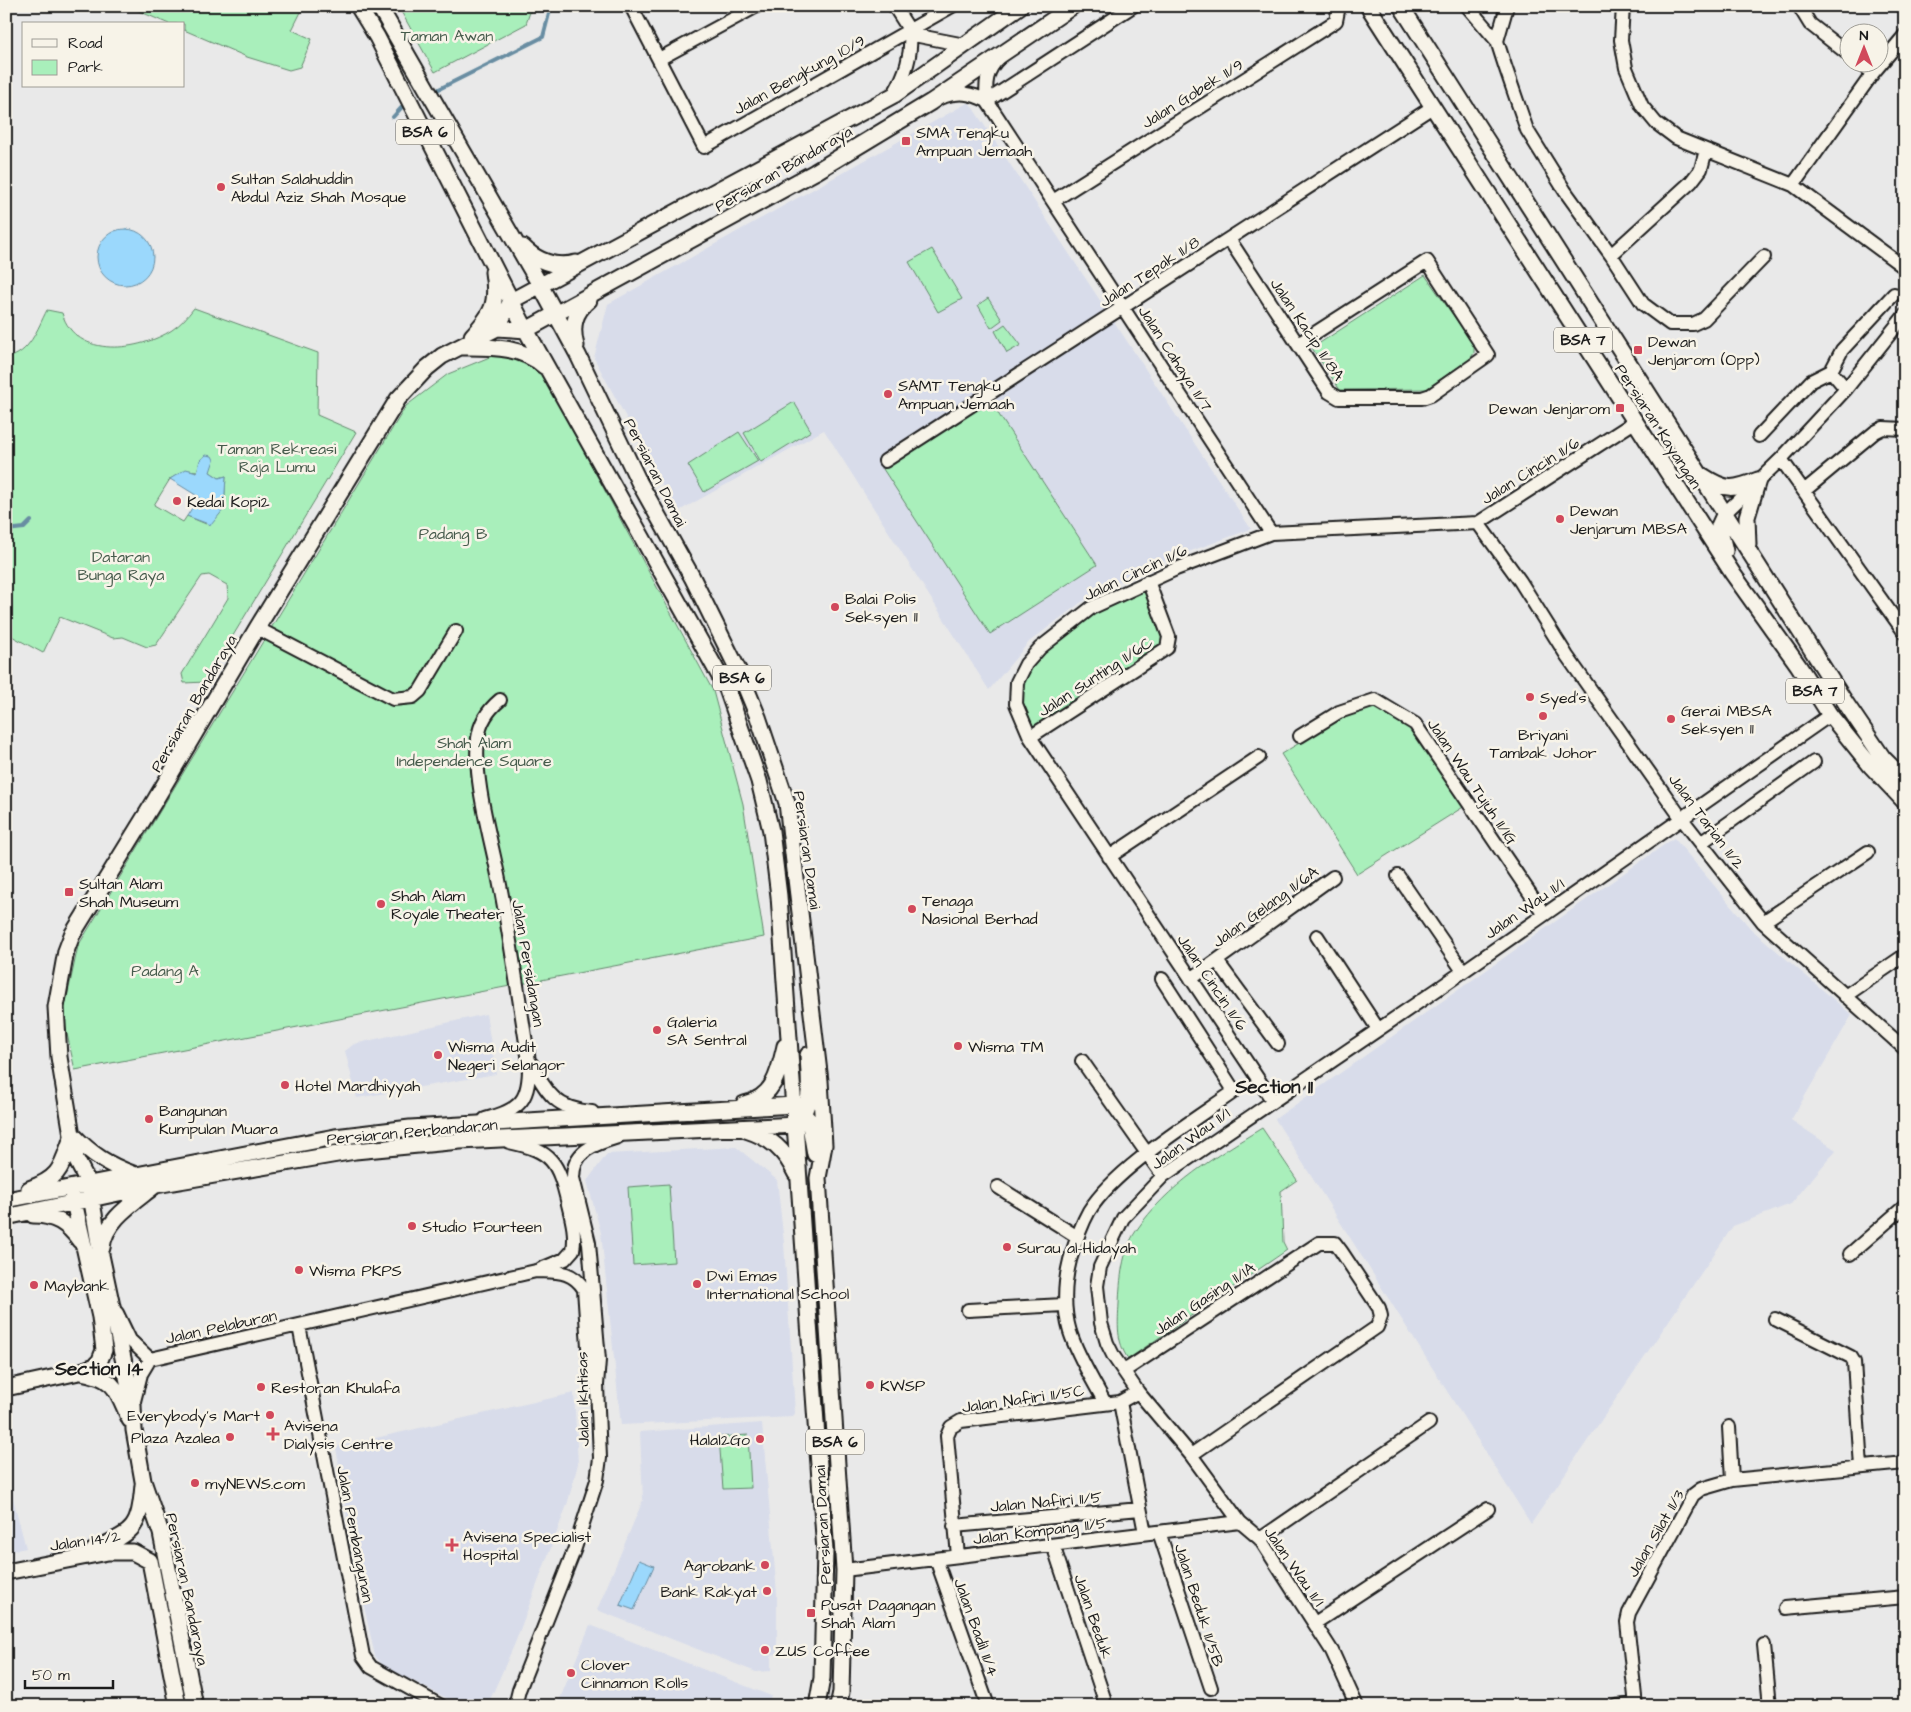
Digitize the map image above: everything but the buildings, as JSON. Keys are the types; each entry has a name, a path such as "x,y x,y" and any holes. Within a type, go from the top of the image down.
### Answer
{"main road":[{"name":"Persiaran Damai","path":"358,6 377,37 526,330 727,689 759,781 771,831 780,896 788,1035 798,1115 799,1180 825,1551 822,1678 817,1706"},
{"name":"Persiaran Damai","path":"379,6 540,285 578,355 639,482 704,602 742,678 758,717 787,803 820,1081 824,1145 818,1178 844,1570 841,1692 838,1706"},
{"name":"Persiaran Bandaraya","path":"511,301 894,95 1020,6"},
{"name":"Persiaran Bandaraya","path":"526,330 815,172 1001,57 1073,6"},
{"name":"Persiaran Kayangan","path":"1368,6 1431,108 1636,421 1733,574 1798,665 1830,715 1871,766 1905,802"},
{"name":"Persiaran Kayangan","path":"1401,6 1847,705 1883,758 1905,780"},
{"path":"511,235 534,258 543,262 568,265 583,261"},
{"path":"463,347 490,317 494,307 495,283 491,259"},
{"path":"578,355 573,337 575,317 580,307 602,289"},
{"path":"511,301 497,328 526,330"},
{"name":"Persiaran Bandaraya","path":"195,1706 161,1533 143,1481 134,1430 133,1405 101,1255 90,1191 76,1159 59,1058 56,1007 69,943 256,628 398,399 442,356 463,347 497,328"},
{"path":"463,347 502,347 517,350 536,359 548,369"},
{"path":"1700,474 1726,488 1739,488 1758,480"},
{"path":"1748,549 1747,517 1758,480"},
{"path":"1725,513 1720,522 1720,533 1733,574"},
{"path":"814,1032 808,1051 810,1098 798,1115 812,1129 818,1178"},
{"path":"715,1110 756,1101 766,1095 778,1076 788,1035"},
{"name":"Persiaran Perbandaran","path":"11,1216 73,1203 90,1191 135,1174 335,1137 466,1124 715,1110 798,1115"},
{"name":"Persiaran Perbandaran","path":"6,1198 71,1187 90,1191 156,1185 355,1150 733,1127 798,1115"},
{"path":"733,1127 757,1134 774,1143 791,1162 799,1180"},
{"path":"6,1198 41,1185 60,1171 73,1135 94,1156 114,1167 135,1174"},
{"name":"Persiaran Bandaraya","path":"76,1159 71,1187 73,1203 100,1317 104,1350 95,1366 79,1372"},
{"path":"101,1255 102,1242 116,1218 156,1185"},
{"path":"11,1216 40,1215 65,1222 84,1247"},
{"path":"6,1388 79,1372 101,1376 112,1384 134,1430"},
{"path":"82,1556 125,1535 136,1524 143,1481"},
{"name":"Jalan 14/2","path":"6,1572 82,1556 133,1552 150,1561 154,1578"},
{"name":"Persiaran Bandaraya","path":"154,1578 178,1706"}],"street":[{"path":"632,6 659,59 758,6"},
{"path":"894,6 910,31 912,48 904,77 894,95"},
{"name":"Jalan Bengkung 10/9","path":"659,59 704,146 952,6"},
{"path":"987,101 1133,6"},
{"name":"Jalan Gobek 11/9","path":"1053,201 1336,21 1339,6"},
{"path":"1467,6 1497,41 1527,130 1565,191 1611,254 1643,304 1670,324 1693,324 1704,319 1764,257"},
{"path":"1497,41 1507,6"},
{"path":"1623,6 1620,40 1629,75 1642,106 1656,123 1676,138 1793,185 1905,268"},
{"path":"1799,6 1810,24 1838,46"},
{"path":"910,31 929,39 965,45"},
{"path":"1793,185 1873,73 1905,35"},
{"path":"987,101 987,77 991,65 1001,57"},
{"path":"931,102 944,96 960,93 972,94 987,101"},
{"name":"Jalan Cahaya 11/7","path":"987,101 1271,534"},
{"name":"Jalan Tepak 11/8","path":"885,461 1431,108"},
{"path":"1611,254 1691,182 1701,169 1706,150"},
{"name":"Jalan Kacip 11/8A","path":"1229,239 1329,392 1339,398 1422,398 1431,395 1488,355 1427,261 1298,344"},
{"path":"1759,436 1811,381 1831,371 1842,350 1894,294"},
{"path":"1725,513 1781,459 1846,389 1905,315"},
{"path":"1831,371 1846,389"},
{"name":"Jalan Cincin 11/6","path":"1272,1100 1030,737 1016,704 1017,682 1026,664 1040,648 1091,608 1148,581 1271,534 1478,523 1636,421"},
{"path":"1804,491 1875,432 1884,428 1905,429"},
{"path":"1781,459 1905,633"},
{"name":"Jalan Tarian 11/2","path":"1478,523 1520,581 1567,656 1682,819 1702,842 1763,922 1905,1049"},
{"name":"Jalan Sunting 11/6C","path":"1030,737 1167,648 1169,637 1148,581"},
{"path":"256,628 393,699 413,697 420,691 456,632"},
{"name":"Jalan Persidangan","path":"466,1124 513,1110 523,1099 530,1084 529,1061 500,886 479,778 477,755 478,736 485,714 500,700"},
{"name":"Jalan Wau Tujuh 11/1G","path":"1300,736 1339,712 1375,700 1416,724 1544,914"},
{"name":"Jalan Wau 11/1","path":"1357,1706 1332,1651 1260,1539 1240,1522 1191,1455 1138,1392 1107,1343 1101,1323 1097,1286 1100,1267 1123,1218 1163,1176 1463,971 1830,715"},
{"path":"1109,857 1259,757"},
{"path":"1702,842 1814,762"},
{"path":"1763,922 1868,852"},
{"path":"1398,876 1463,971"},
{"name":"Jalan Gelang 11/6A","path":"1191,978 1333,877"},
{"path":"1317,936 1378,1029"},
{"path":"1845,996 1905,955"},
{"path":"1217,961 1278,1044"},
{"path":"1105,1403 1080,1356 1070,1332 1064,1305 1066,1274 1076,1236 1090,1210 1106,1190 1146,1154 1232,1093 1231,1086 1162,979"},
{"name":"Jalan Persidangan","path":"529,1061 542,1085 557,1102 580,1111 630,1116"},
{"path":"1082,1061 1163,1176"},
{"name":"Jalan Ikhtisas","path":"515,1706 519,1690 575,1548 597,1480 600,1458 596,1385 599,1360 589,1243 573,1178 573,1168 580,1154 593,1145 632,1132"},
{"path":"497,1140 529,1146 543,1153 556,1166 561,1175 574,1226 573,1250 565,1259 536,1270"},
{"path":"998,1186 1076,1236"},
{"path":"1850,1254 1905,1206"},
{"name":"Jalan Gasing 11/1A","path":"1124,1371 1302,1253 1320,1243 1335,1243 1379,1308 1380,1321 1377,1327 1191,1455"},
{"path":"536,1270 569,1274 577,1279 584,1289 589,1361 596,1385"},
{"name":"Jalan Pelaburan","path":"133,1405 141,1374 150,1358 298,1326 536,1270"},
{"name":"Jalan Pelaburan","path":"111,1303 130,1340 150,1358"},
{"path":"968,1310 1064,1305"},
{"path":"1775,1319 1850,1357 1854,1362 1861,1467"},
{"name":"Jalan Pembangunan","path":"298,1326 363,1656 371,1668 441,1706"},
{"name":"Jalan Nafiri 11/5C","path":"958,1556 947,1436 951,1427 961,1421 1120,1402 1138,1392"},
{"path":"1120,1402 1145,1533"},
{"path":"1260,1539 1429,1423"},
{"path":"1728,1426 1732,1480"},
{"name":"Jalan Silat 11/3","path":"1636,1705 1627,1622 1629,1613 1693,1495 1701,1490 1732,1480 1905,1463"},
{"path":"1315,1623 1488,1508"},
{"name":"Jalan Nafiri 11/5","path":"954,1526 1140,1509"},
{"name":"Jalan Kompang 11/5","path":"844,1570 1240,1522"},
{"name":"Jalan Beduk 11/5B","path":"1159,1532 1211,1688"},
{"name":"Jalan Beduk","path":"1053,1545 1104,1698"},
{"name":"Jalan Badil 11/4","path":"936,1559 988,1706"},
{"path":"1785,1608 1905,1596"},
{"path":"1764,1645 1770,1706"},
{"name":"Jalan Ikhtisas","path":"506,1706 519,1690"},
{"path":"1616,1706 1636,1705"}],"shaded area":[{"name":"SAMT Tengku Ampuan Jemaah","path":"969,102 1251,529 1142,569 1080,603 1029,642 989,690 824,430 677,512 594,358 608,304"},
{"path":"1674,838 1751,929 1852,1015 1791,1120 1836,1150 1791,1204 1733,1226 1531,1524 1275,1119"},
{"path":"486,1014 496,1074 357,1098 345,1051 354,1044"},
{"name":"Dwi Emas International School","path":"736,1147 777,1180 784,1243 795,1413 793,1417 621,1425 601,1233 587,1181 607,1154"},
{"name":"Avisena Specialist Hospital","path":"574,1393 578,1464 567,1505 515,1643 489,1702 481,1706 462,1706 383,1666 375,1656 353,1556 336,1447"},
{"path":"762,1423 777,1594 777,1654 771,1655 771,1671 756,1672 597,1610 643,1500 640,1432"},
{"path":"6,1472 26,1548 6,1552"},
{"path":"590,1625 771,1696 767,1706 557,1706"}],"green space":[{"path":"127,6 304,6 292,30 312,39 300,67 289,70 247,57 185,30 185,22 164,22"},
{"name":"Taman Awan","path":"398,6 532,6 526,24 435,72"},
{"path":"932,249 962,299 938,312 909,262"},
{"path":"1425,275 1474,345 1474,353 1470,359 1426,389 1340,390 1312,348"},
{"path":"988,298 1002,320 991,328 978,305"},
{"path":"194,308 318,353 317,415 356,432 205,682 184,683 182,674 228,598 227,585 209,575 202,576 156,645 147,647 123,637 113,638 60,617 43,653 6,633 6,358 14,356 27,346 47,310 62,313 69,328 81,338 95,345 110,347 143,343 159,337 175,328","holes":["186,470 210,472 219,478 226,476 224,509 206,524 187,516 183,522 154,505 170,479"]},
{"path":"1005,324 1021,345 1007,353 995,331"},
{"name":"Shah Alam Independence Square","path":"497,354 535,361 713,691 743,804 764,937 75,1070 63,1016 78,946 406,406 448,374"},
{"path":"990,401 1097,565 990,634 883,469"},
{"path":"794,402 811,431 761,462 744,433"},
{"path":"739,432 758,461 704,492 688,465"},
{"path":"1146,587 1167,642 1031,732 1019,703 1020,683 1043,651 1094,611"},
{"path":"1373,704 1415,727 1468,804 1357,874 1281,754 1348,714"},
{"path":"1262,1128 1297,1180 1281,1191 1283,1242 1287,1250 1128,1359 1121,1345 1118,1319 1123,1266 1131,1239 1148,1215 1177,1186 1227,1149"},
{"path":"669,1184 674,1262 633,1265 628,1187"},
{"path":"748,1435 751,1488 723,1489 719,1437"}],"water":[{"path":"119,229 131,229 141,233 149,241 153,257 149,273 141,281 131,285 119,285 109,281 101,273 97,263 97,251 101,241 109,233"},
{"path":"206,455 212,456 214,460 210,472 219,478 226,476 224,509 211,525 187,516 199,497 170,479 186,469 197,472 200,460"},
{"path":"639,1560 654,1566 634,1610 620,1605"}],"waterway":[{"path":"439,89 543,37 551,6"},
{"path":"393,117 402,107"},
{"path":"6,530 24,528 31,521"}],"place":[{"name":"SMA Tengku Ampuan Jemaah","path":"906,141"},
{"name":"Sultan Salahuddin Abdul Aziz Shah Mosque","path":"221,187"},
{"name":"Dewan Jenjarom (Opp)","path":"1638,350"},
{"name":"SAMT Tengku Ampuan Jemaah","path":"888,394"},
{"name":"Dewan Jenjarom","path":"1620,408"},
{"name":"Kedai Kopi2","path":"177,501"},
{"name":"Dewan Jenjarum MBSA","path":"1560,519"},
{"name":"Balai Polis Seksyen 11","path":"835,607"},
{"name":"Syed's","path":"1530,697"},
{"name":"Briyani Tambak Johor","path":"1543,716"},
{"name":"Gerai MBSA Seksyen 11","path":"1671,719"},
{"name":"Sultan Alam Shah Museum","path":"69,892"},
{"name":"Shah Alam Royale Theater","path":"381,904"},
{"name":"Tenaga Nasional Berhad","path":"912,909"},
{"name":"Galeria SA Sentral","path":"657,1030"},
{"name":"Wisma TM","path":"958,1046"},
{"name":"Wisma Audit Negeri Selangor","path":"438,1055"},
{"name":"Hotel Mardhiyyah","path":"285,1085"},
{"name":"Bangunan Kumpulan Muara","path":"149,1119"},
{"name":"Studio Fourteen","path":"412,1226"},
{"name":"Surau al-Hidayah","path":"1007,1247"},
{"name":"Wisma PKPS","path":"299,1270"},
{"name":"Dwi Emas International School","path":"697,1284"},
{"name":"Maybank","path":"34,1285"},
{"name":"KWSP","path":"870,1385"},
{"name":"Restoran Khulafa","path":"261,1387"},
{"name":"Everybody’s Mart","path":"270,1415"},
{"name":"Avisena Dialysis Centre","path":"273,1434"},
{"name":"Plaza Azalea","path":"230,1437"},
{"name":"Halal2Go","path":"760,1439"},
{"name":"myNEWS.com","path":"195,1483"},
{"name":"Avisena Specialist Hospital","path":"452,1545"},
{"name":"Agrobank","path":"765,1565"},
{"name":"Bank Rakyat","path":"767,1591"},
{"name":"Pusat Dagangan Shah Alam","path":"811,1613"},
{"name":"ZUS Coffee","path":"765,1650"},
{"name":"Clover Cinnamon Rolls","path":"571,1673"}],"district":[{"name":"Section 11","path":"1274,1086"},
{"name":"Section 14","path":"99,1368"}],"park label":[{"name":"Taman Rekreasi Raja Lumu","path":"277,457"},
{"name":"Padang B","path":"453,533"},
{"name":"Dataran Bunga Raya","path":"121,565"},
{"name":"Padang A","path":"165,970"}]}
